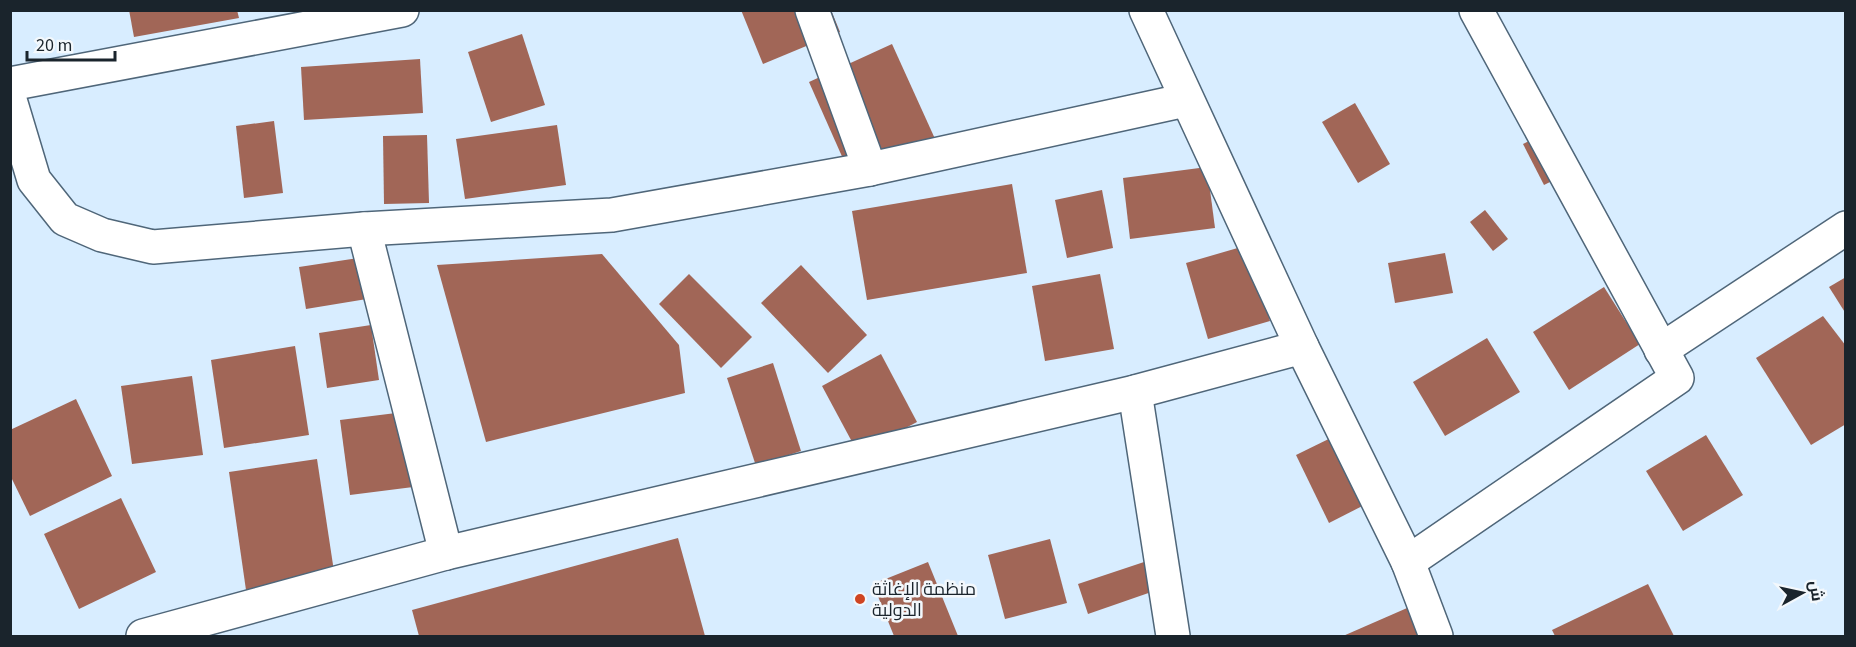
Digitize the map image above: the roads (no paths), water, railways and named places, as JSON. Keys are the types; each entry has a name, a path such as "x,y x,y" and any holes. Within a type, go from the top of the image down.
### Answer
{"street":[{"path":"10,84 402,10"},
{"path":"812,10 870,169"},
{"path":"1146,10 1302,347 1408,562 1436,636"},
{"path":"1408,562 1677,378 1476,10"},
{"path":"10,100 34,180 65,219 102,235 153,247 364,229 612,214 870,169 1186,99"},
{"path":"1661,350 1845,228"},
{"path":"364,229 446,553"},
{"path":"143,636 446,553 1135,392 1302,347"},
{"path":"1135,392 1173,636"}],"place":[{"name":"منظمة الإغاثة الدولية","path":"860,599"}]}
